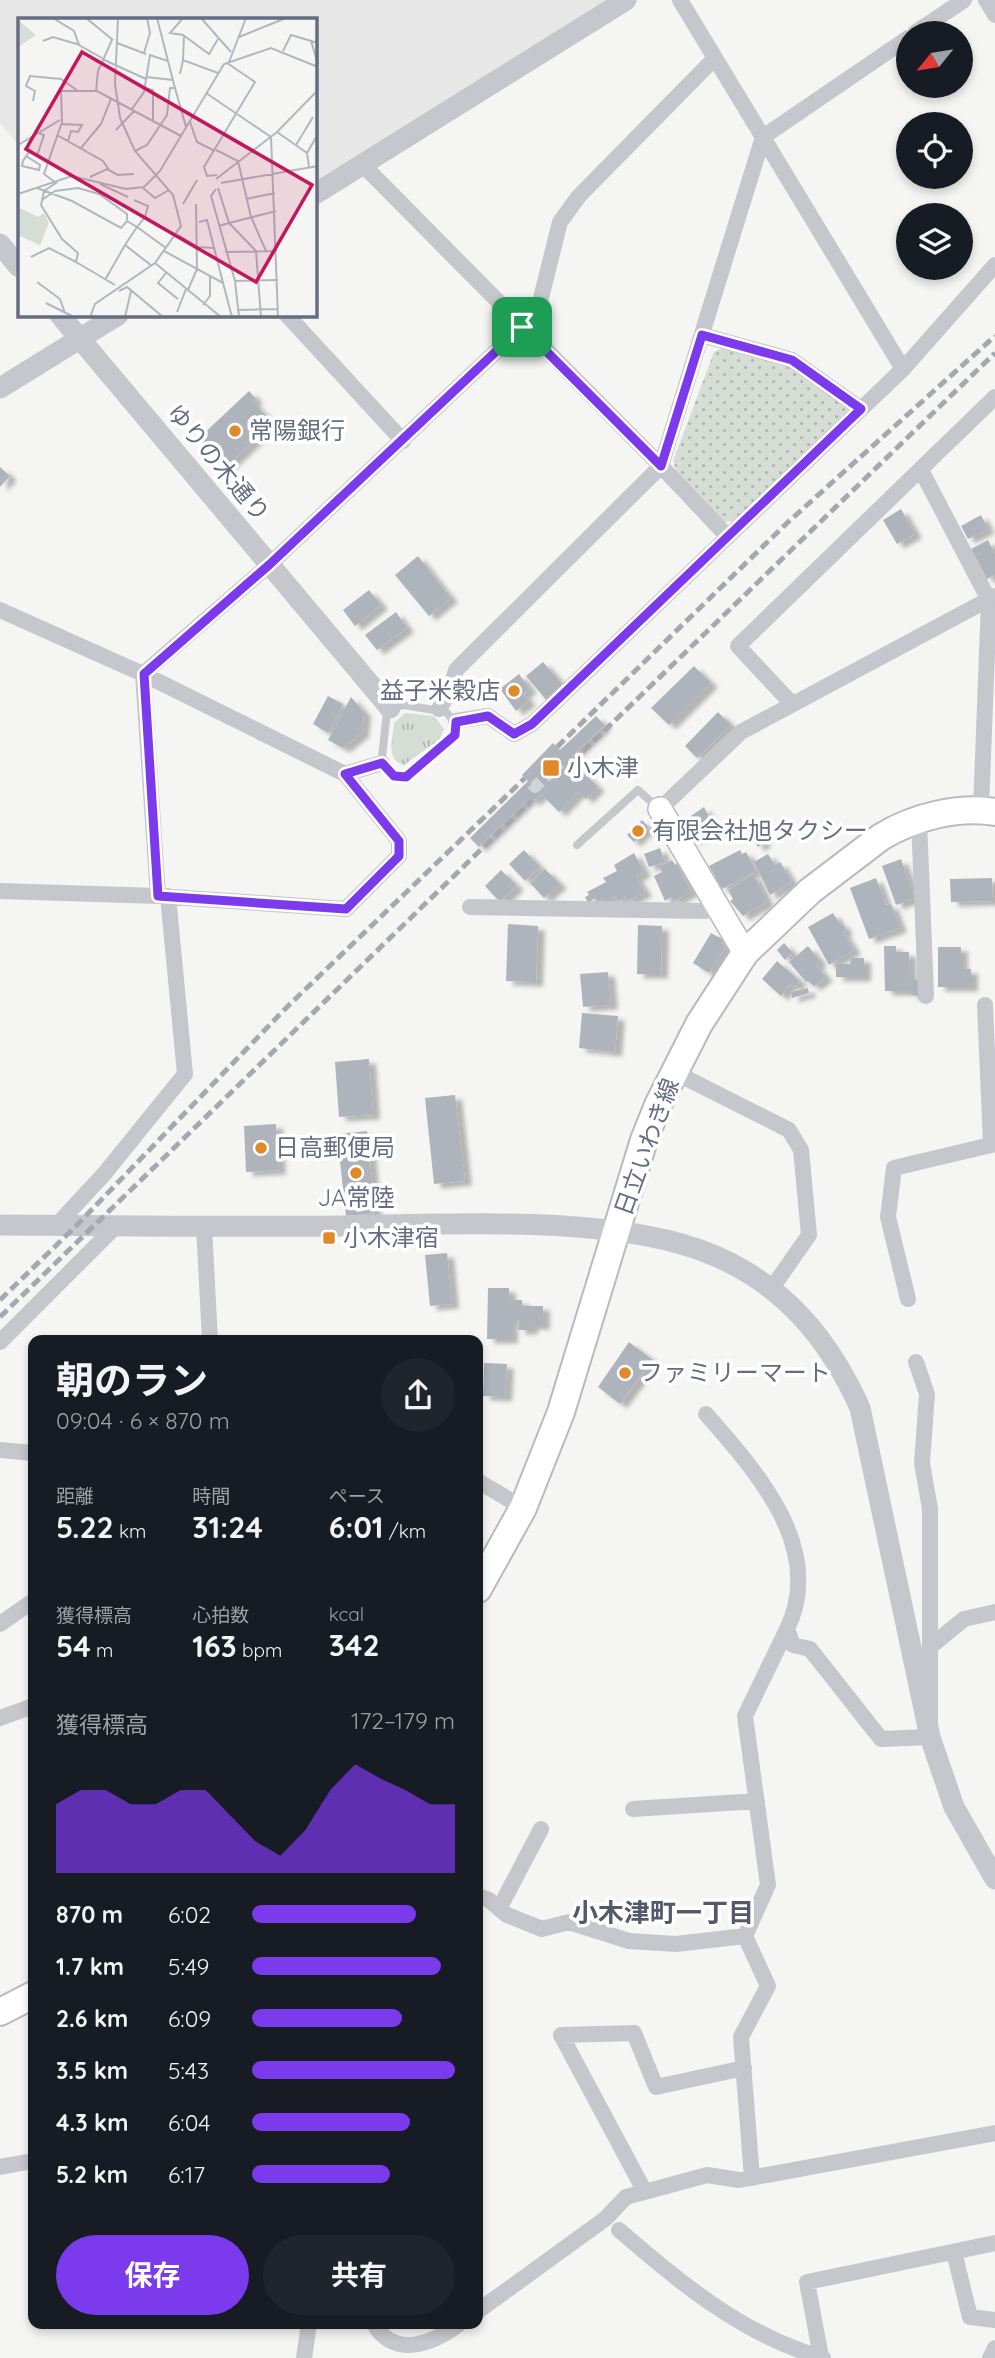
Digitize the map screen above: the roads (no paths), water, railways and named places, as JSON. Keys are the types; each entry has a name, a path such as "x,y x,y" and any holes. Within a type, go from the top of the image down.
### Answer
{"main road":[{"path":"660,809 745,953"},
{"name":"日立いわき線","path":"483,1581 523,1508 561,1412 644,1140 699,1024 745,953 779,918 844,863 900,826 919,819 988,811"},
{"path":"0,2012 28,1998"}],"street":[{"path":"317,193 626,0"},
{"path":"680,0 903,369"},
{"path":"933,21 964,0"},
{"path":"986,0 995,15"},
{"path":"439,709 449,693 456,670 661,466 763,137 896,46"},
{"path":"144,674 269,565 522,327 540,302 560,222 579,196 715,58"},
{"path":"362,164 729,537"},
{"path":"0,244 18,266"},
{"path":"456,722 488,716 514,734 532,724 903,369 995,264"},
{"name":"ゆりの木通り","path":"62,317 390,708"},
{"path":"0,388 115,317"},
{"path":"290,317 403,441"},
{"path":"702,335 792,360 861,409"},
{"path":"792,704 737,646 995,397"},
{"path":"921,470 992,598 988,811"},
{"path":"660,809 741,732 992,598"},
{"path":"0,610 144,674 345,774 399,841 399,856 346,909 163,896 0,891"},
{"path":"55,1226 105,1173 185,1073 163,896 144,674"},
{"path":"345,774 382,763"},
{"path":"919,819 926,996"},
{"path":"470,907 705,911 716,905"},
{"path":"908,1299 888,1217 894,1168 993,1144 985,1004"},
{"path":"674,1072 789,1130 801,1150 809,1235 772,1288"},
{"path":"0,1225 432,1225 617,1232 693,1247 736,1266 772,1288 812,1326 846,1377 860,1408 930,1737 954,1807 995,1879"},
{"path":"0,1342 115,1227"},
{"path":"204,1227 210,1335"},
{"path":"916,1362 927,1394 922,1463 930,1509 930,1737"},
{"path":"706,1414 760,1480 789,1531 799,1559 801,1580 797,1607 745,1716 768,1885 746,1936 768,1986 741,2037 752,2178"},
{"path":"0,1450 28,1452"},
{"path":"483,1484 523,1508"},
{"path":"0,1624 28,1604"},
{"path":"930,1647 964,1619 995,1612"},
{"path":"787,1629 793,1645 810,1649 881,1739 930,1737"},
{"path":"1,1716 28,1708"},
{"path":"633,1809 757,1801"},
{"path":"499,1909 541,1829"},
{"path":"483,1899 526,1925 542,1929 569,1922 629,1941 676,1944 746,1936"},
{"path":"645,2192 561,2035 634,2033 656,2088 744,2068"},
{"path":"483,2307 605,2218 626,2197 707,2175 740,2180 995,2133"},
{"path":"0,2167 28,2162"},
{"path":"619,2230 679,2282 728,2316 773,2340 822,2358"},
{"path":"822,2358 807,2283 995,2243"},
{"path":"954,2252 970,2317 995,2320"},
{"path":"304,2358 308,2329"},
{"path":"376,2329 392,2348 411,2352 431,2344 452,2329"},
{"path":"990,2358 995,2348"}],"lane":[{"path":"404,705 439,709 456,722 455,735 406,777 394,776 382,763 386,718 390,708 404,705"},
{"path":"577,845 638,790 660,809"}],"tunnel":[{"path":"532,784 535,787 560,763"}],"railway":[{"path":"557,747 787,523 995,336"},
{"path":"572,762 995,353"},
{"path":"0,1300 76,1226 287,1007 525,778"},
{"path":"0,1317 532,800"}],"place":[{"name":"常陽銀行","path":"235,431"},
{"name":"益子米穀店","path":"514,691"},
{"name":"小木津","path":"551,768"},
{"name":"有限会社旭タクシー","path":"638,831"},
{"name":"日高郵便局","path":"261,1148"},
{"name":"JA常陸","path":"356,1173"},
{"name":"小木津宿","path":"329,1238"},
{"name":"ファミリーマート","path":"625,1373"}],"district":[{"name":"小木津町一丁目","path":"663,1913"}]}
